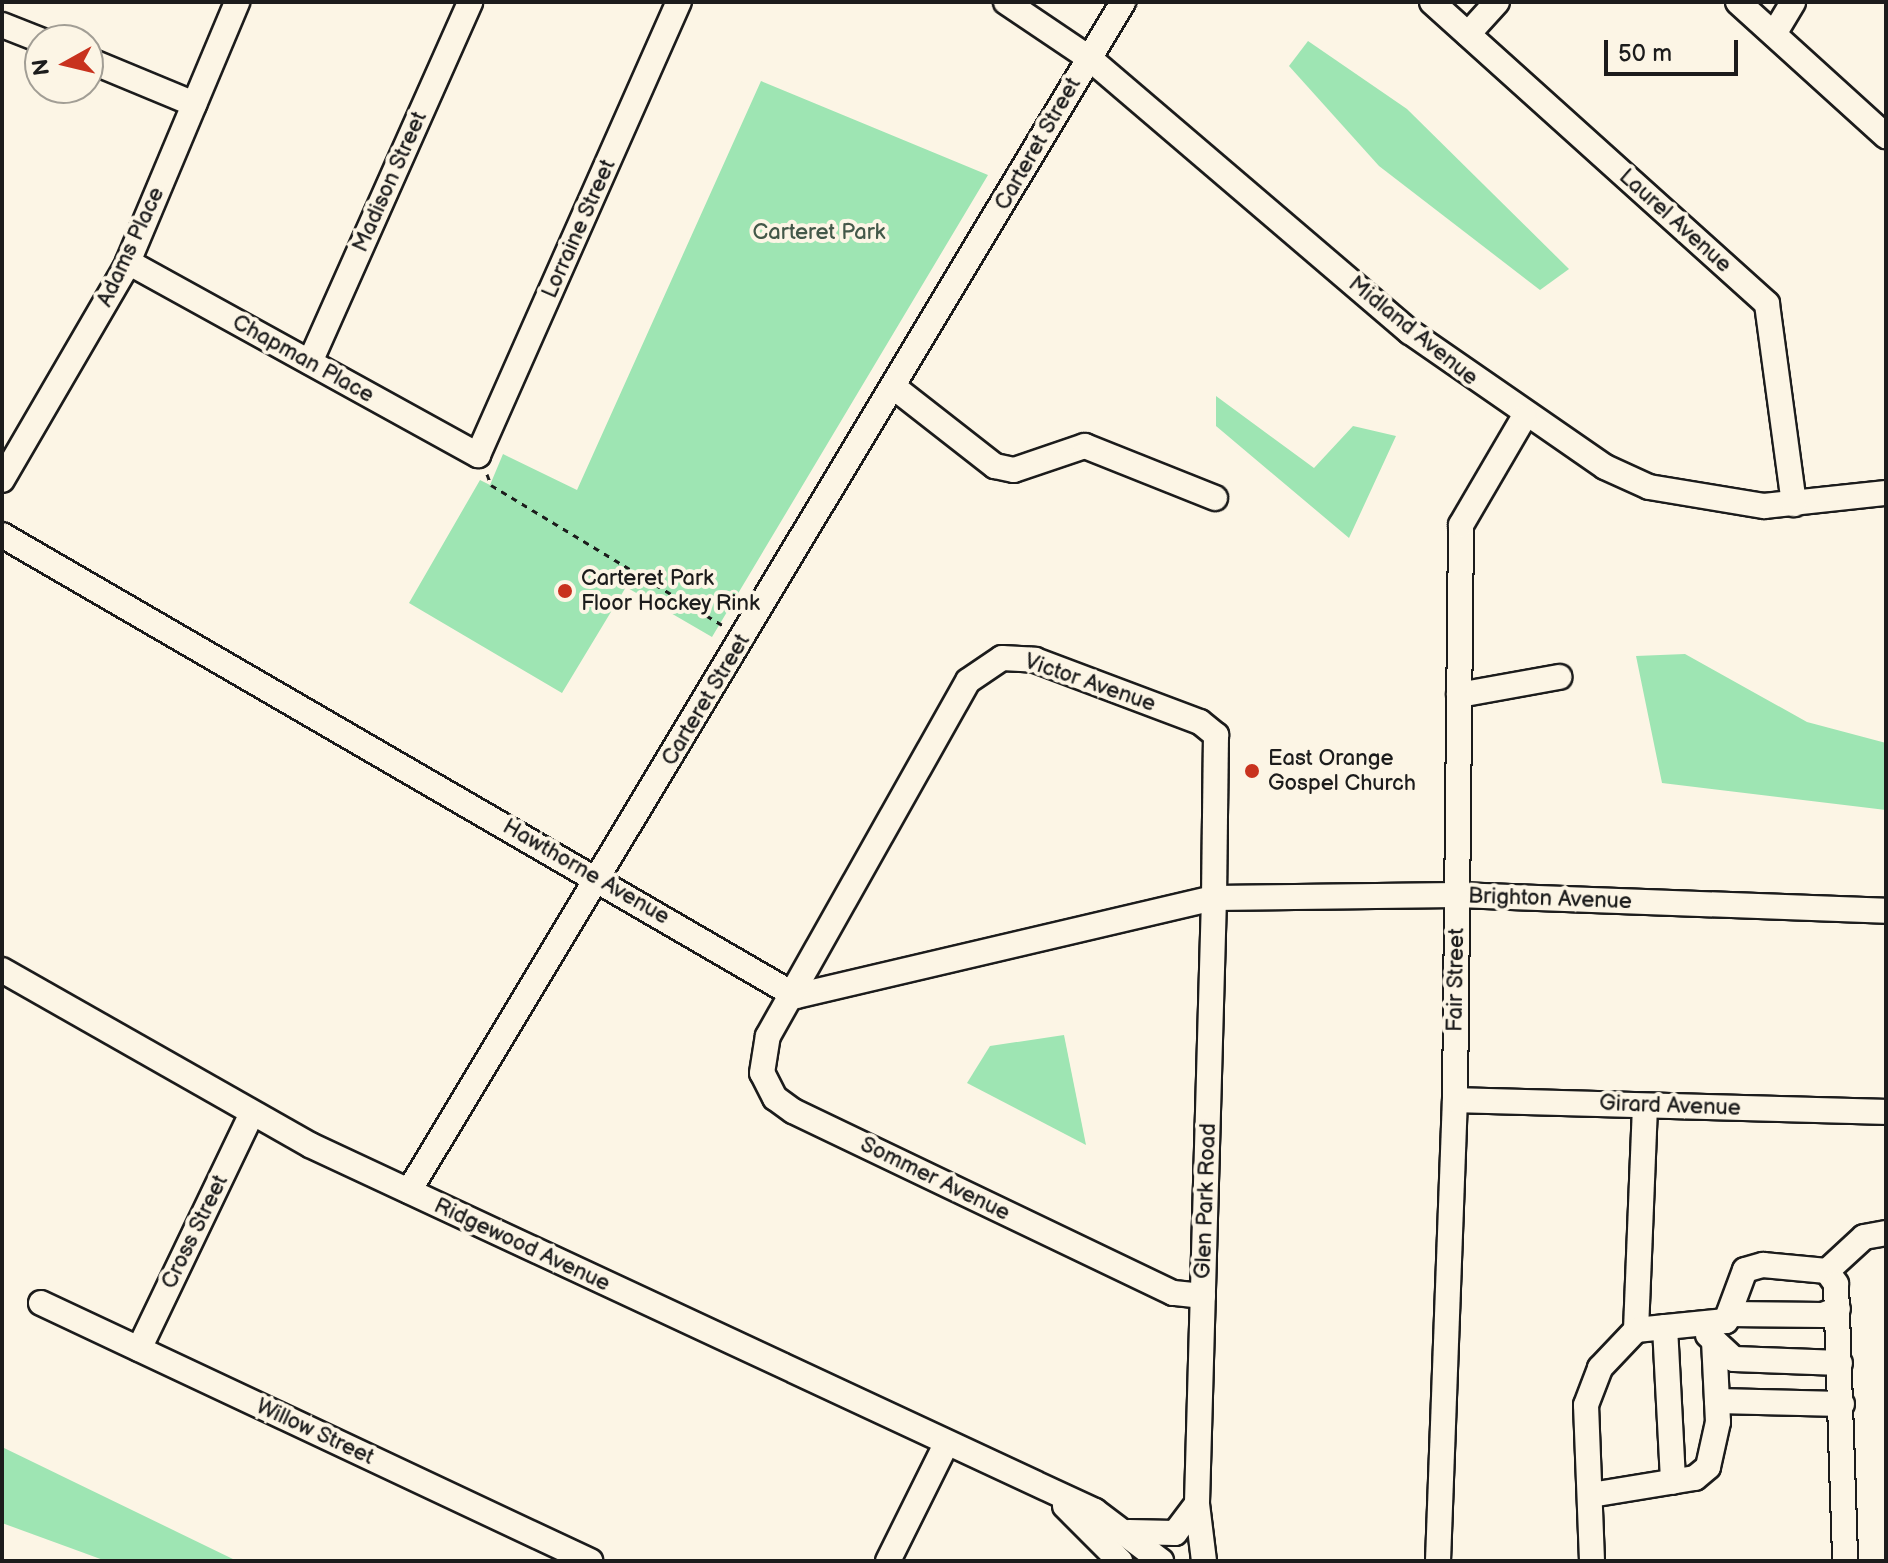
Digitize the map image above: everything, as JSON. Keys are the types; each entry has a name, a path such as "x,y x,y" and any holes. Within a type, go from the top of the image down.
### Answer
{"street":[{"name":"Adams Place","path":"2,480 128,262 237,2"},
{"name":"Madison Street","path":"310,362 470,2"},
{"name":"Lorraine Street","path":"478,455 679,2"},
{"name":"Midland Avenue","path":"1006,2 1089,58 1410,332 1524,417 1649,487 1702,500 1794,504 1886,493"},
{"name":"Carteret Street","path":"409,1191 895,388 1123,2"},
{"name":"Laurel Avenue","path":"1432,2 1767,304 1794,504"},
{"path":"1468,34 1497,2"},
{"path":"1738,2 1886,136"},
{"path":"1774,34 1793,2"},
{"path":"2,25 24,34"},
{"path":"104,67 194,104"},
{"name":"Chapman Place","path":"128,262 478,455"},
{"path":"895,388 995,466 1014,470 1085,446 1215,498"},
{"name":"Fair Street","path":"1438,1561 1455,1100 1461,525 1524,417"},
{"name":"Hawthorne Avenue","path":"2,535 598,877 792,994"},
{"name":"Victor Avenue","path":"792,994 968,681 1002,658 1035,660 1209,726 1216,735 1214,898"},
{"path":"1459,695 1559,677"},
{"name":"Brighton Avenue","path":"1214,898 1457,895 1886,911"},
{"path":"792,994 1214,898"},
{"name":"Glen Park Road","path":"1204,1561 1197,1504 1214,898"},
{"name":"Ridgewood Avenue","path":"2,970 251,1115 1053,1498"},
{"name":"Sommer Avenue","path":"792,994 762,1057 766,1084 783,1106 1173,1293 1203,1296"},
{"name":"Girard Avenue","path":"1455,1100 1886,1112"},
{"path":"1592,1561 1590,1385 1636,1330 1645,1106"},
{"name":"Cross Street","path":"139,1349 251,1115"},
{"path":"1708,1335 1729,1314 1745,1270 1763,1265 1827,1271 1864,1237 1886,1233"},
{"path":"1827,1271 1838,1309 1845,1561"},
{"name":"Willow Street","path":"41,1303 590,1561"},
{"path":"1729,1314 1823,1315 1838,1309"},
{"path":"1636,1330 1665,1327 1708,1335 1734,1359 1840,1363"},
{"path":"1665,1327 1673,1482"},
{"path":"1591,1495 1673,1482 1708,1467 1717,1401 1708,1335"},
{"path":"1717,1401 1842,1404"},
{"path":"888,1561 945,1446"},
{"path":"1053,1498 1129,1532 1161,1561"},
{"path":"1053,1498 1118,1559"},
{"path":"1129,1532 1175,1533 1197,1504"}],"path":[{"path":"478,455 491,485 724,626"}],"green space":[{"path":"1308,41 1407,109 1569,269 1540,290 1379,166 1289,66"},
{"name":"Carteret Park","path":"761,81 988,175 712,637 626,587 562,693 409,603 480,480 490,485 503,454 577,490"},
{"path":"1216,396 1314,468 1353,426 1396,436 1349,538 1216,426"},
{"path":"1685,654 1807,722 1886,743 1886,810 1662,783 1636,656"},
{"path":"1064,1035 1086,1145 967,1083 990,1046"},
{"path":"2,1447 237,1561 106,1561 2,1523"}],"place":[{"name":"Carteret Park Floor Hockey Rink","path":"565,591"},
{"name":"East Orange Gospel Church","path":"1252,771"}]}
